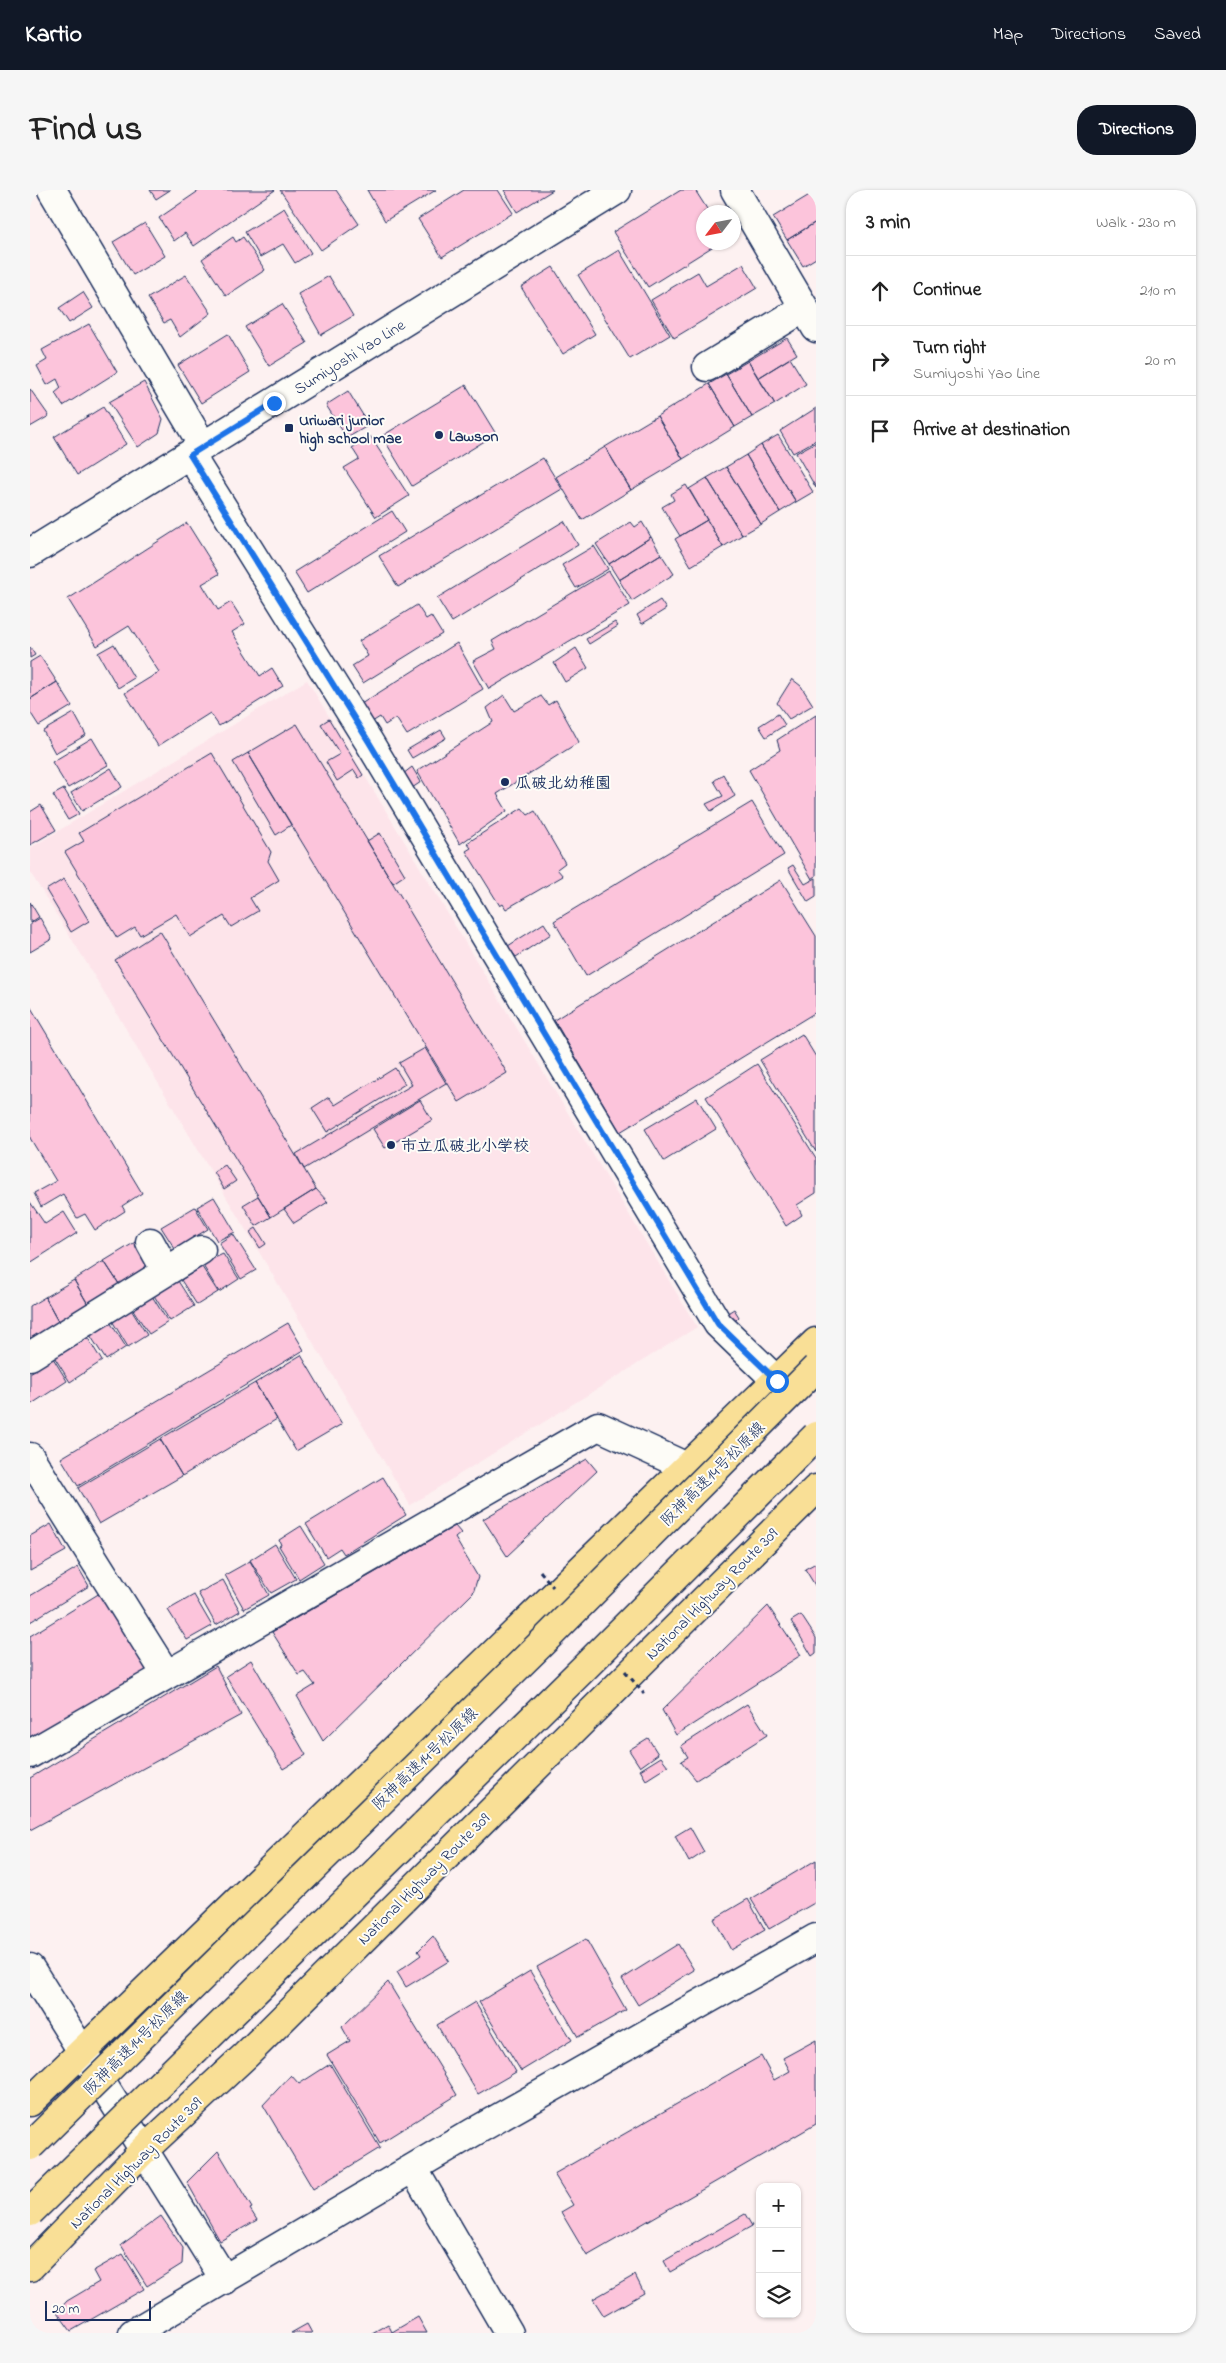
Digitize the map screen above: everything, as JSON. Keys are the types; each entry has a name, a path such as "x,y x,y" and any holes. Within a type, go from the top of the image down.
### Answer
{"highway":[{"path":"30,2102 82,2049 816,1342"},
{"name":"阪神高速14号松原線","path":"30,2146 552,1634 816,1368"},
{"path":"30,2212 585,1667 816,1436"},
{"name":"National Highway Route 309","path":"30,2267 145,2149 246,2054 816,1489"}],"street":[{"path":"52,190 197,451 718,1324 777,1381"},
{"name":"Sumiyoshi Yao Line","path":"30,552 197,451 617,190"},
{"path":"707,367 810,318 735,190"},
{"path":"150,1242 166,1271"},
{"path":"30,1356 201,1250"},
{"path":"30,1754 598,1426 687,1467"},
{"path":"30,1457 166,1674"},
{"path":"133,2333 413,2168 816,1938"},
{"path":"30,1968 145,2149 224,2280"},
{"path":"413,2168 509,2333"}],"shaded area":[{"name":"市立瓜破北小学校","path":"307,680 697,1327 410,1505 86,962 30,872 30,848"}],"building":[{"path":"150,190 170,190 156,199"},
{"path":"200,190 275,190 194,246 185,233 174,241 159,218"},
{"path":"280,190 336,190 359,224 321,250"},
{"path":"367,190 436,190 385,221"},
{"path":"464,190 498,190 513,213 442,257 418,219"},
{"path":"504,190 553,190 517,212"},
{"path":"681,190 695,190 705,205 696,205 696,250 707,250 648,287 613,232"},
{"path":"816,191 816,222 787,240 773,217"},
{"path":"284,208 311,253 295,263 283,244 260,257 245,232"},
{"path":"816,222 816,258 803,266 787,240"},
{"path":"145,223 165,256 133,275 113,242"},
{"path":"233,237 236,242 243,237 265,270 226,296 202,259"},
{"path":"619,250 670,335 630,359 578,275"},
{"path":"743,264 757,288 674,338 651,300 698,272 706,286"},
{"path":"553,267 595,334 563,354 521,287"},
{"path":"186,275 211,313 180,337 170,320 164,323 148,298"},
{"path":"329,276 353,316 321,335 298,294"},
{"path":"83,292 93,308 69,323 59,308"},
{"path":"282,304 307,343 269,366 245,327"},
{"path":"89,324 117,372 63,406 55,393 61,388 57,379 47,385 37,366 47,360 42,350"},
{"path":"228,334 250,372 201,403 178,365"},
{"path":"787,338 797,354 758,378 748,361"},
{"path":"790,358 806,384 775,404 758,378"},
{"path":"748,361 775,404 752,417 726,374"},
{"path":"726,374 752,417 735,427 709,384"},
{"path":"144,382 163,419 159,433 138,447 109,402"},
{"path":"709,384 735,427 683,459 657,416"},
{"name":"Lawson","path":"466,385 496,434 412,486 382,436"},
{"path":"30,389 49,416 30,427"},
{"path":"348,391 369,425 347,438 326,405"},
{"path":"103,407 126,444 77,475 54,437"},
{"path":"816,408 816,440 793,453 780,431"},
{"path":"657,416 683,459 631,490 605,447"},
{"path":"778,435 813,492 796,502 761,445"},
{"path":"370,436 409,496 376,517 344,468 359,459 352,448"},
{"path":"816,442 816,488 796,453"},
{"path":"761,445 796,502 780,512 746,455"},
{"path":"605,447 631,490 582,520 556,477"},
{"path":"746,455 780,512 761,524 726,467"},
{"path":"543,458 562,489 398,587 379,556"},
{"path":"726,467 761,524 742,535 707,478"},
{"path":"707,478 742,535 723,547 689,489"},
{"path":"686,485 707,520 680,536 662,507 674,500 671,494"},
{"path":"392,511 405,532 307,593 294,572"},
{"path":"707,520 723,547 691,566 675,539"},
{"path":"564,521 578,545 452,622 437,598"},
{"path":"631,522 635,527 642,522 651,537 609,564 596,544"},
{"path":"187,523 219,574 202,584 218,610 231,602 245,624 232,632 260,676 272,668 283,686 219,726 210,713 158,746 125,693 159,672 129,626 97,646 68,599"},
{"path":"651,537 661,554 619,580 609,564"},
{"path":"594,546 608,569 576,588 562,565"},
{"path":"661,554 674,574 632,601 619,580"},
{"path":"609,571 630,605 489,689 473,661 496,649 492,641"},
{"path":"660,600 666,609 642,624 637,615"},
{"path":"417,605 426,619 431,616 442,634 363,683 352,666 368,656 359,641"},
{"path":"615,622 618,626 589,644 586,639"},
{"path":"457,643 483,689 407,735 396,718 385,725 380,717 372,722 361,704"},
{"path":"114,644 134,678 118,688 98,653"},
{"path":"30,647 35,655 30,658"},
{"path":"576,648 588,668 565,682 554,663"},
{"path":"40,656 57,682 30,699 30,662"},
{"path":"792,679 801,686 813,705 789,719 777,703"},
{"path":"57,682 72,706 39,726 30,712 30,699"},
{"path":"504,695 514,711 541,696 548,705 556,700 579,742 497,794 507,811 460,844 417,771 493,722 487,708"},
{"path":"74,713 86,735 55,753 43,731"},
{"path":"778,714 785,725 766,737 759,726"},
{"path":"816,715 816,876 812,879 749,770 780,750 777,740"},
{"path":"329,719 363,775 359,778 354,770 337,781 326,762 340,754 321,724"},
{"path":"297,724 507,1073 459,1102 248,753"},
{"path":"441,730 446,738 412,758 407,750"},
{"path":"92,738 108,765 68,788 52,762"},
{"path":"212,753 271,852 268,861 279,880 250,898 258,911 231,927 224,916 190,937 176,914 140,935 135,927 117,938 65,852 84,841 79,833"},
{"path":"248,753 291,825 276,835 233,762"},
{"path":"412,767 421,782 412,788 403,774"},
{"path":"111,768 122,787 82,811 71,793"},
{"path":"723,774 735,796 711,811 706,804 723,796 714,781"},
{"path":"64,789 79,814 68,820 53,795"},
{"path":"752,802 784,855 586,976 554,921"},
{"path":"41,805 56,830 30,845 30,812"},
{"path":"522,808 528,815 535,811 565,863 557,869 563,876 506,909 503,904 500,906 466,851 471,848 467,843"},
{"path":"380,833 405,875 393,883 367,841"},
{"path":"793,865 805,884 816,878 816,897 808,902 788,868"},
{"path":"64,879 89,921 71,932 46,890"},
{"path":"781,880 816,936 816,1012 620,1132 554,1020"},
{"path":"30,902 39,917 30,923"},
{"path":"40,918 52,939 30,952 30,924"},
{"path":"544,923 551,934 516,957 508,946"},
{"path":"160,931 316,1189 271,1217 115,960"},
{"path":"30,1006 142,1193 122,1206 125,1211 95,1230 85,1214 77,1218 63,1194 41,1207 34,1193 56,1181 30,1138"},
{"path":"802,1034 816,1057 816,1152 760,1060"},
{"path":"425,1048 446,1083 304,1169 296,1154 412,1085 399,1063"},
{"path":"757,1064 816,1158 816,1193 797,1205 802,1215 786,1226 706,1097"},
{"path":"395,1068 405,1084 327,1132 312,1108 329,1097 335,1105"},
{"path":"697,1098 716,1129 664,1161 645,1129"},
{"path":"420,1100 432,1120 385,1148 373,1129"},
{"path":"225,1165 236,1181 224,1189 214,1172"},
{"path":"316,1189 328,1202 294,1223 284,1209"},
{"path":"258,1196 271,1217 256,1226 243,1205"},
{"path":"214,1197 235,1232 217,1241 197,1207"},
{"path":"30,1202 45,1224 64,1212 77,1233 30,1263"},
{"path":"195,1207 208,1229 175,1249 161,1227"},
{"path":"256,1228 266,1244 260,1248 250,1232"},
{"path":"233,1234 256,1270 241,1279 219,1243"},
{"path":"137,1241 150,1261 142,1274 121,1287 104,1261"},
{"path":"223,1254 239,1279 219,1292 202,1264"},
{"path":"104,1261 121,1287 89,1306 74,1280"},
{"path":"202,1267 218,1292 197,1305 181,1280"},
{"path":"74,1280 89,1306 60,1324 45,1297"},
{"path":"178,1281 194,1306 170,1321 153,1294"},
{"path":"152,1296 168,1322 149,1334 132,1308"},
{"path":"45,1297 60,1324 30,1340 30,1306"},
{"path":"130,1308 147,1335 128,1347 111,1319"},
{"path":"734,1309 739,1317 734,1322 726,1314"},
{"path":"110,1322 126,1347 106,1360 90,1335"},
{"path":"288,1323 304,1350 78,1486 61,1458"},
{"path":"86,1335 102,1361 70,1382 53,1355"},
{"path":"301,1355 342,1424 296,1451 255,1383"},
{"path":"53,1358 67,1381 30,1405 30,1373"},
{"path":"255,1383 277,1419 182,1476 160,1439"},
{"path":"160,1439 182,1476 99,1524 78,1488"},
{"path":"587,1459 597,1471 507,1556 483,1519"},
{"path":"383,1477 406,1515 344,1554 340,1548 326,1557 306,1524"},
{"path":"51,1524 66,1551 30,1571 30,1536"},
{"path":"301,1526 324,1563 299,1579 279,1546 281,1545 279,1540"},
{"path":"455,1526 461,1533 455,1538 478,1577 473,1593 323,1741 297,1696 315,1685 305,1672 299,1675 272,1632"},
{"path":"275,1544 296,1579 271,1593 250,1560"},
{"path":"250,1561 269,1595 244,1609 225,1575"},
{"path":"816,1563 816,1587 805,1569"},
{"path":"78,1567 89,1586 30,1622 30,1596"},
{"path":"223,1580 240,1611 216,1625 198,1593"},
{"path":"100,1593 148,1671 30,1742 30,1636"},
{"path":"194,1595 212,1626 187,1640 168,1610"},
{"path":"768,1606 801,1655 676,1735 662,1710"},
{"path":"801,1615 816,1638 816,1653 812,1656 791,1621"},
{"path":"251,1660 306,1755 283,1769 226,1676"},
{"path":"216,1666 241,1715 30,1830 30,1778"},
{"path":"747,1704 767,1735 696,1780 681,1761 688,1757 681,1746"},
{"path":"648,1738 658,1754 640,1767 629,1750"},
{"path":"661,1757 668,1766 646,1780 640,1770"},
{"path":"690,1827 704,1852 689,1862 675,1836"},
{"path":"816,1860 816,1902 769,1929 751,1899"},
{"path":"748,1899 765,1930 731,1950 714,1919"},
{"path":"433,1936 449,1961 406,1987 397,1972 421,1955 418,1951"},
{"path":"586,1939 626,2010 578,2037 537,1967"},
{"path":"678,1944 694,1970 638,2005 622,1979"},
{"path":"530,1971 572,2040 521,2071 479,2002"},
{"path":"388,1982 457,2095 380,2143 327,2055 350,2041 342,2027"},
{"path":"475,2002 516,2072 478,2094 437,2025"},
{"path":"816,2040 816,2124 587,2256 561,2212 573,2205 554,2174 761,2056 774,2080 790,2071 783,2058"},
{"path":"330,2064 380,2148 313,2189 263,2105 291,2075 299,2084"},
{"path":"218,2151 252,2208 250,2209 257,2220 220,2241 187,2182"},
{"path":"745,2214 752,2226 670,2272 664,2261"},
{"path":"161,2216 183,2248 182,2264 147,2286 121,2245"},
{"path":"123,2254 144,2289 71,2331 57,2312 67,2301 99,2282 93,2271"},
{"path":"635,2275 644,2293 604,2316 593,2299"},
{"path":"418,2317 427,2333 372,2333 388,2324 392,2332"},
{"path":"307,2324 312,2333 291,2333"}],"place":[{"name":"Uriwari junior high school mae","path":"289,428"},
{"name":"Lawson","path":"439,435"},
{"name":"瓜破北幼稚園","path":"505,782"},
{"name":"市立瓜破北小学校","path":"391,1145"}],"route":[{"path":"274,403 190,455 369,742 718,1324 777,1381"}]}
